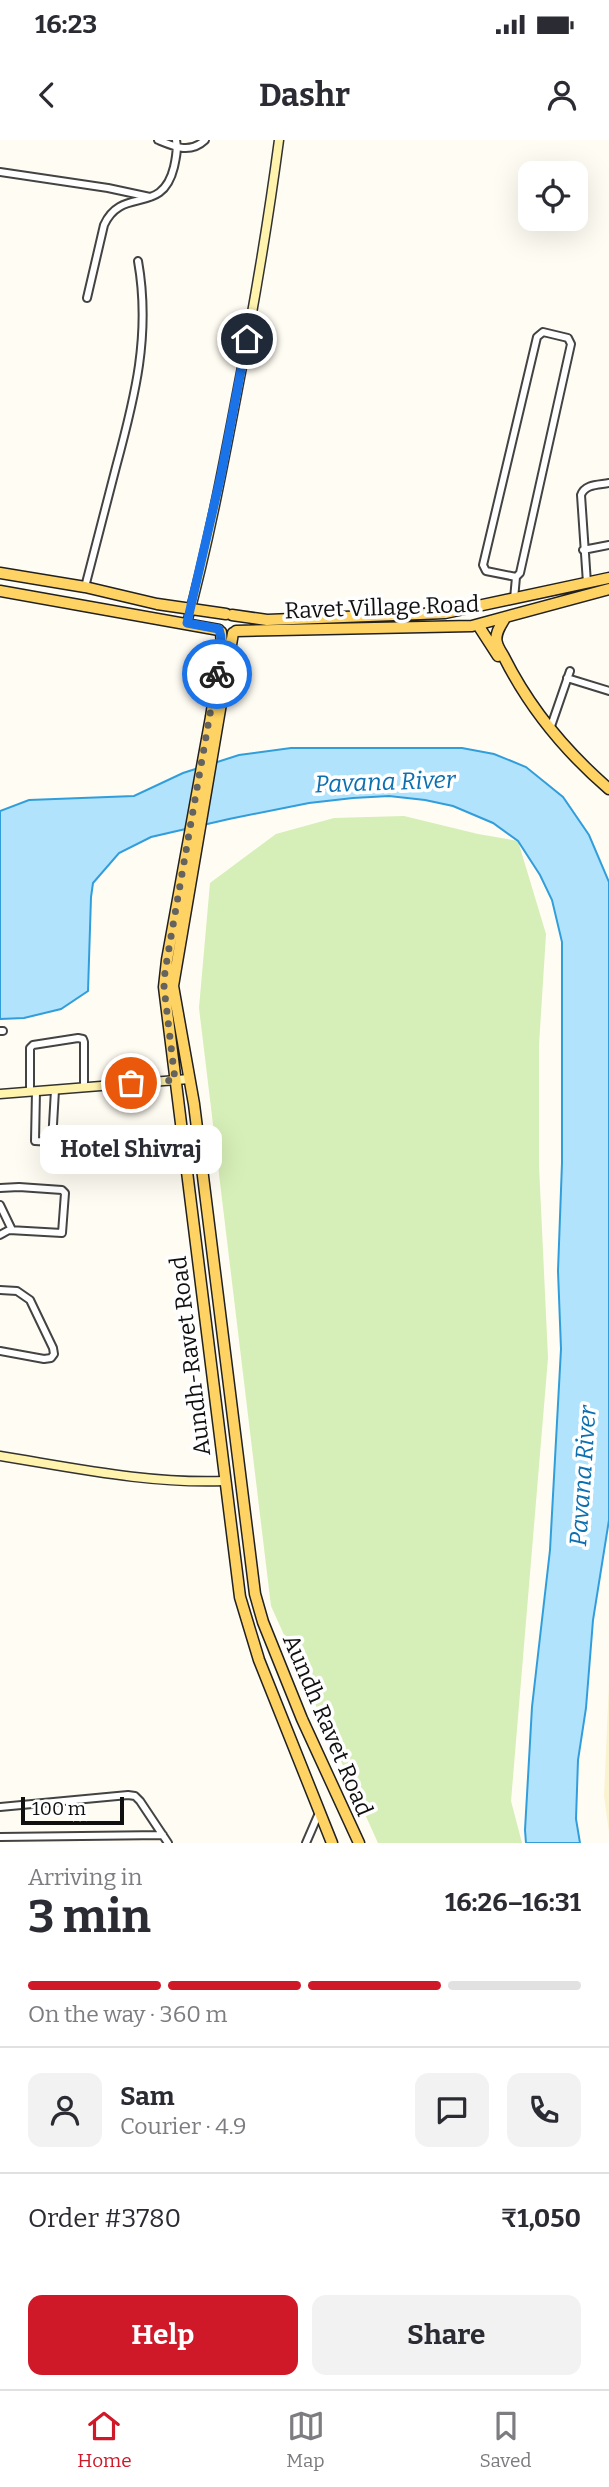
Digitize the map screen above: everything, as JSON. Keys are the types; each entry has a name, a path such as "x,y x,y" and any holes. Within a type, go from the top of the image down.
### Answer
{"main road":[{"path":"0,573 229,615 238,622 215,718 170,1001"},
{"name":"Ravet Village Road","path":"229,615 267,620 415,616 467,609 609,578"},
{"name":"Ravet Village Road","path":"234,632 475,625 609,589"},
{"path":"0,591 187,623 227,634 234,632"},
{"path":"510,670 496,640 498,630 514,606 512,600"},
{"path":"467,609 467,622 475,625 510,670 549,729 588,771 609,789"},
{"path":"215,718 222,646 219,620 229,615"},
{"name":"Aundh-Ravet Road","path":"170,1001 196,1117 252,1577 263,1622"},
{"name":"Aundh-Ravet Road","path":"170,1001 175,1080 237,1579 248,1626"},
{"name":"Aundh Ravet Road","path":"263,1622 317,1755 359,1843"},
{"name":"Aundh Ravet Road","path":"248,1626 318,1813 332,1843"}],"street":[{"path":"158,140 193,148 205,140"},
{"path":"187,623 241,371 279,140"},
{"path":"87,298 108,216 120,205 153,198 161,193 170,180 177,144"},
{"path":"0,172 108,188 153,198"},
{"path":"85,587 127,428 140,364 144,300 138,261"},
{"path":"512,600 571,344 568,338 543,332 537,337 484,565 486,571 516,577"},
{"path":"587,583 580,495 587,487 609,484"},
{"path":"583,550 609,545"},
{"path":"549,729 568,674 609,691"},
{"path":"55,1090 52,1142 35,1141 30,1048 33,1045 83,1039 84,1087"},
{"path":"0,1094 188,1079"},
{"path":"0,1188 62,1189 65,1193 62,1233 12,1230 0,1235"},
{"path":"0,1205 12,1230"},
{"path":"0,1290 25,1294 54,1354 51,1358 44,1359 0,1351"},
{"path":"0,1456 151,1480 225,1481"},
{"path":"0,1807 135,1796 168,1843"},
{"path":"306,1843 318,1813"},
{"path":"0,1837 163,1835"}],"shaded area":[{"path":"609,1683 609,1832 604,1796"}],"green space":[{"path":"404,816 518,841 546,934 539,1045 539,1166 548,1358 511,1801 522,1843 378,1843 271,1606 199,1008 210,883 276,834 334,818"}],"water":[{"name":"Pavana River","path":"291,748 462,748 494,754 526,767 563,797 589,835 609,882 609,1520 593,1620 586,1708 578,1760 576,1819 580,1843 526,1843 525,1830 532,1707 550,1550 561,1349 558,1271 562,1163 562,942 552,900 518,841 493,823 453,806 389,796 309,803 151,837 119,853 93,883 88,991 61,1009 24,1018 0,1019 0,811 29,800 134,796 183,773 239,755"}],"way so far":[{"path":"131,1083 175,1080 164,987 165,971 217,674"}],"place":[{"name":"Hotel Shivraj","path":"131,1083"}],"route":[{"path":"217,674 222,646 221,632 219,629 187,623 205,551 247,339"}]}
